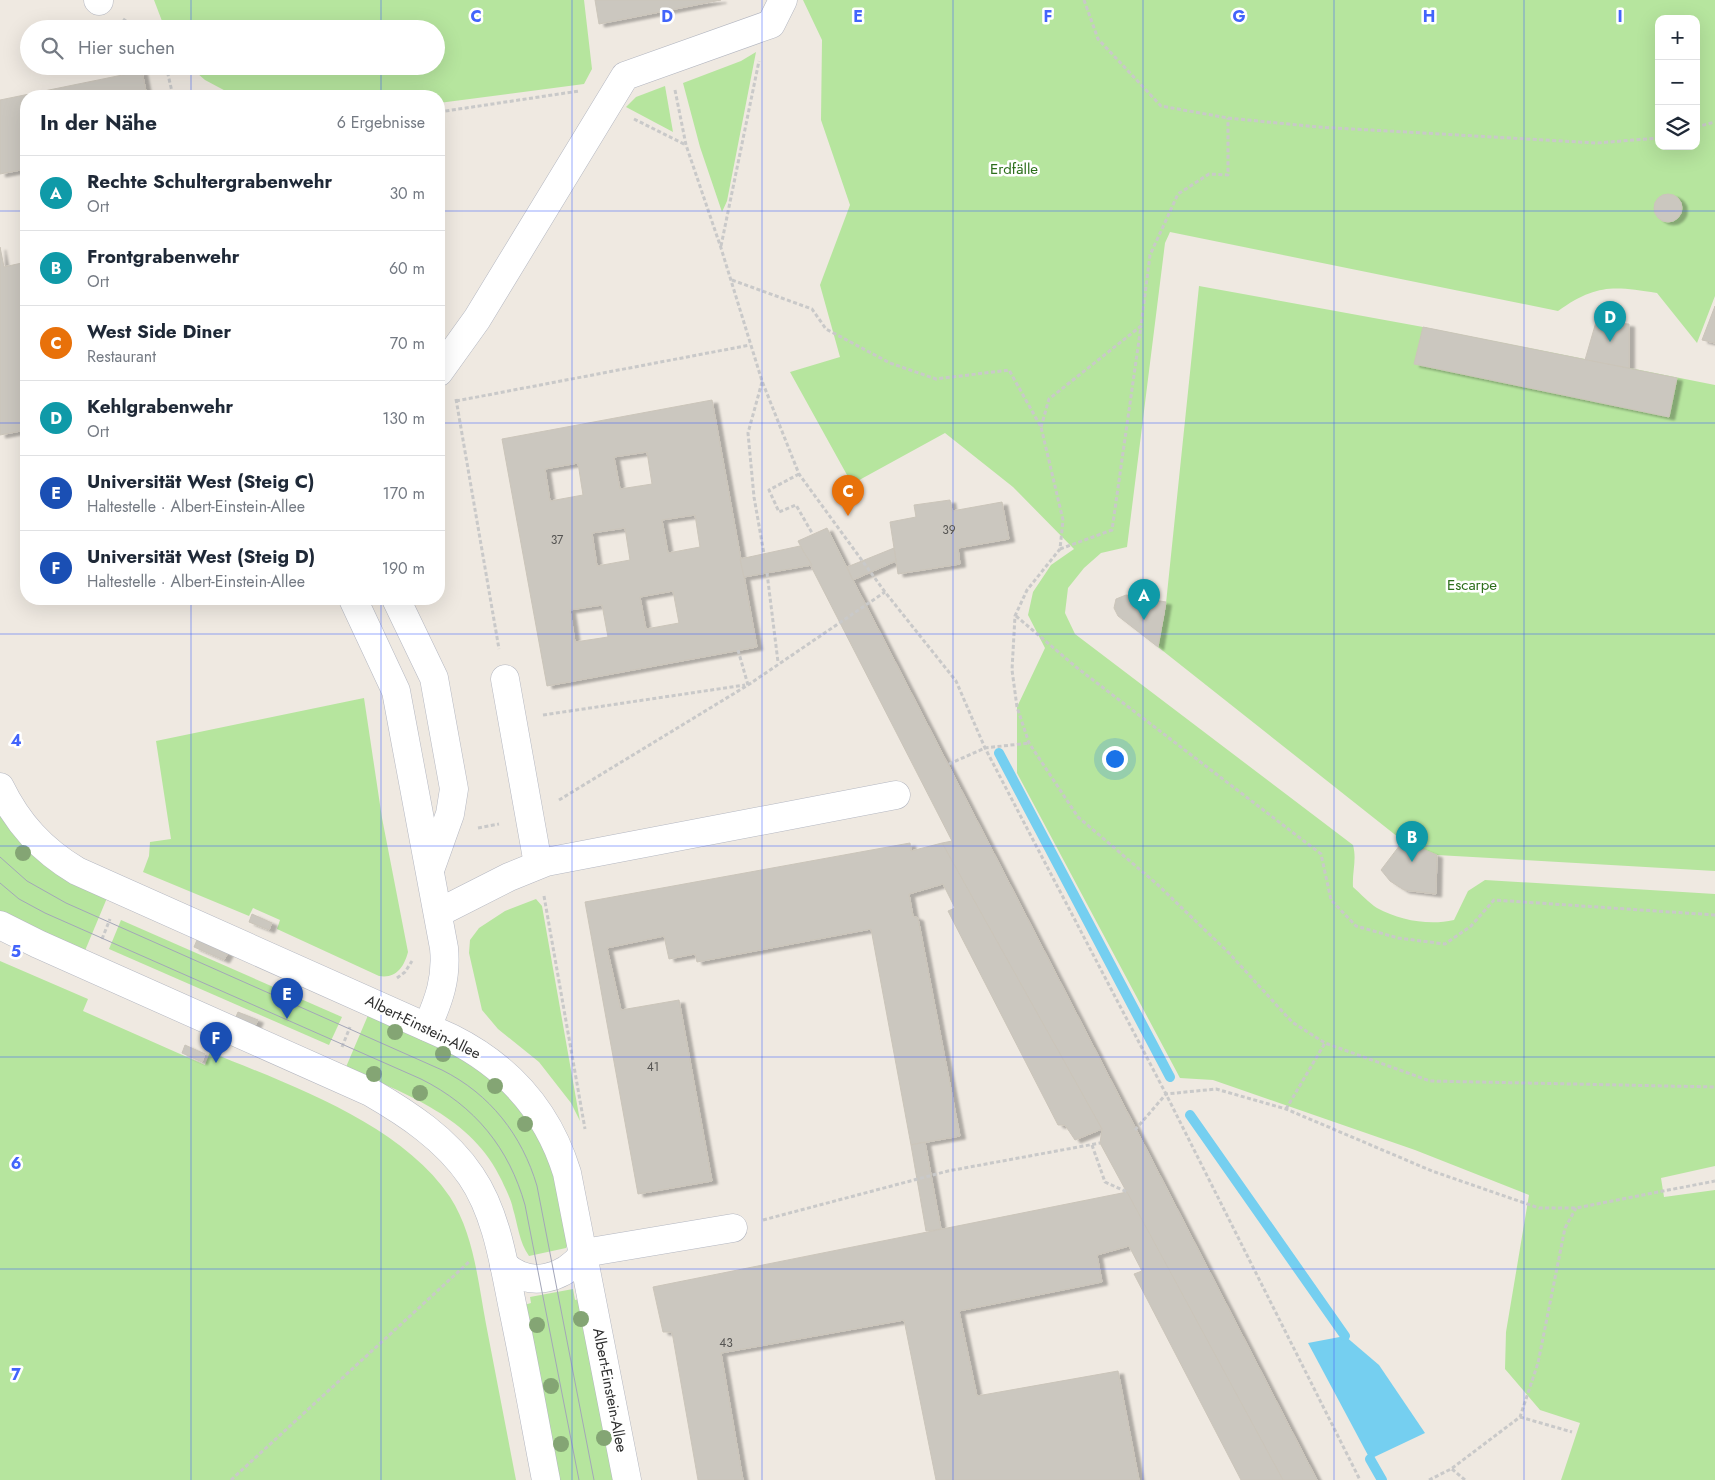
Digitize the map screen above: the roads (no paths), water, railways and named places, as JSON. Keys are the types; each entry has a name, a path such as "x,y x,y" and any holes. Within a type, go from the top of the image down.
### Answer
{"street":[{"path":"445,365 477,319 586,143 625,76 771,24 783,0"},
{"path":"356,605 396,691 444,948 445,972 440,996 427,1027"},
{"path":"399,605 434,678 454,789 453,802 446,826 429,872"},
{"path":"505,679 540,875"},
{"name":"Albert-Einstein-Allee","path":"0,787 14,815 37,842 77,871 122,893 363,997 465,1045 502,1070 522,1089 539,1111 554,1136 564,1161 584,1252 627,1480"},
{"path":"438,913 540,875 896,795"},
{"path":"0,925 330,1074 395,1106 416,1121 456,1157 472,1176 484,1198 504,1265 546,1480"},
{"path":"504,1265 525,1278 548,1278 571,1267 584,1252 734,1228"}],"water":[{"path":"1345,1336 1379,1365 1425,1433 1370,1459 1308,1343"}],"waterway":[{"path":"999,753 1170,1077"},
{"path":"1190,1115 1345,1336"},
{"path":"1370,1459 1382,1480"}],"tram line":[{"path":"0,857 27,881 66,903 442,1070 475,1091 489,1104 502,1118 523,1150 537,1186 594,1480"},
{"path":"0,883 19,899 45,913 421,1079 458,1102 473,1116 487,1131 510,1165 525,1205 579,1480"}],"place":[{"name":"Kehlgrabenwehr","path":"1610,342"},
{"name":"West Side Diner","path":"848,516"},
{"name":"Rechte Schultergrabenwehr","path":"1144,620"},
{"name":"Frontgrabenwehr","path":"1412,862"},
{"name":"Universität West (Steig C)","path":"287,1019"},
{"name":"Universität West (Steig D)","path":"216,1063"}],"park label":[{"name":"Erdfälle","path":"1014,169"},
{"name":"Escarpe","path":"1472,585"}]}
